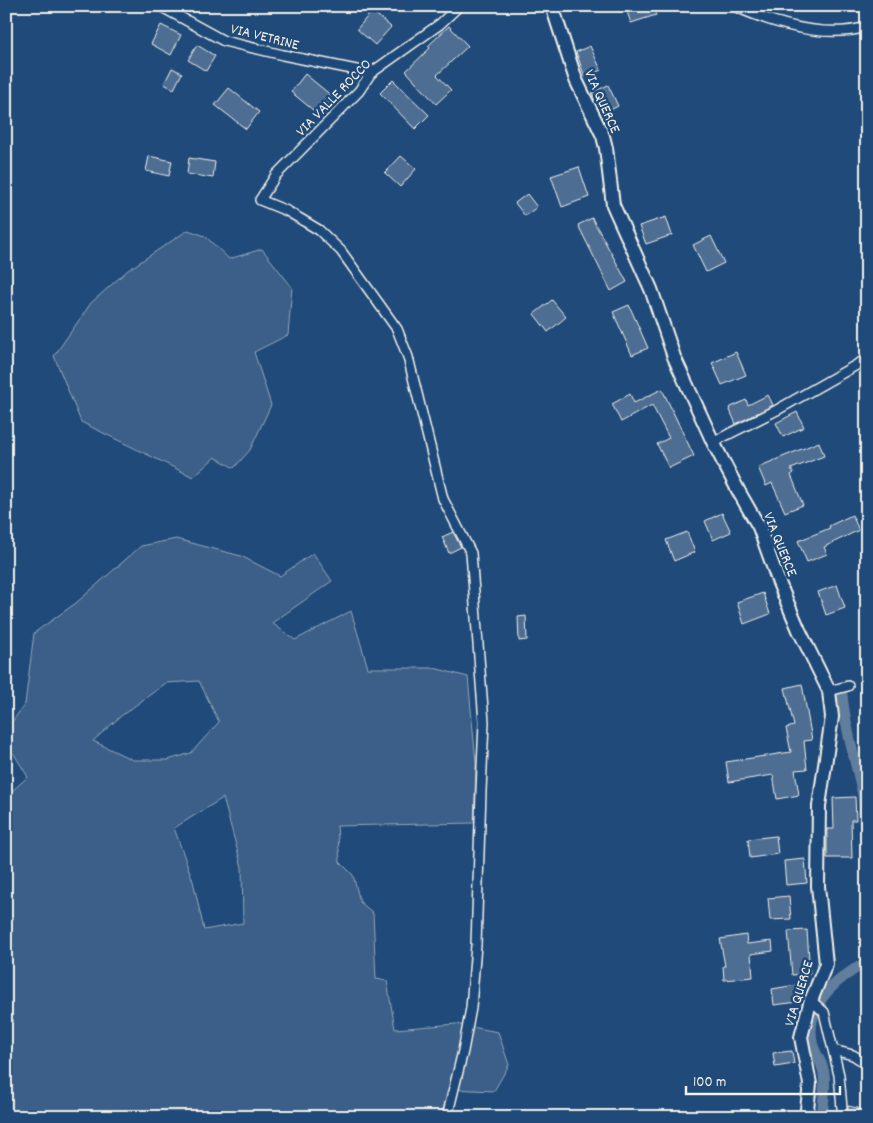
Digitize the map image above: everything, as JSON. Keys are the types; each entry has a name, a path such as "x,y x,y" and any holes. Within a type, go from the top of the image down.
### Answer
{"street":[{"name":"VIA VETRINE","path":"160,6 224,41 371,73"},
{"name":"VIA VALLE ROCCO","path":"447,1117 468,1026 476,945 480,791 484,722 471,553 443,499 408,357 397,329 347,258 330,240 319,230 287,211 260,200 276,175 359,91 371,73 440,24 459,6"},
{"name":"VIA QUERCE","path":"552,6 567,58 603,136 613,205 651,289 674,357 713,442 760,527 786,599 829,691 832,717 819,806 818,886 826,964 801,1037 810,1084 806,1117"},
{"path":"734,6 752,14 804,29 850,32 867,27"},
{"path":"713,442 777,410 867,359"},
{"path":"829,691 848,686"},
{"path":"812,1004 824,1012 839,1075 842,1108"},
{"path":"833,1050 853,1054 867,1064"}],"shaded area":[{"path":"188,230 205,236 229,259 262,249 292,287 288,335 254,352 271,405 250,450 234,468 215,457 193,477 81,422 54,356 91,303 128,270"},
{"path":"176,539 241,556 280,576 313,553 332,581 272,623 295,640 351,611 368,668 434,668 468,677 476,763 474,823 337,826 340,862 353,875 360,902 373,913 376,979 387,981 395,1029 456,1024 498,1032 509,1065 494,1091 450,1089 443,1117 6,1117 6,796 28,777 6,741 6,730 25,704 34,633 76,603 141,546","holes":["199,681 219,722 191,753 168,760 133,760 93,741 121,716 166,683","223,798 242,867 243,923 204,930 193,881 174,828"]}],"building":[{"path":"625,6 653,6 656,15 631,23"},
{"path":"372,11 391,27 375,45 357,29"},
{"path":"161,25 181,35 171,55 151,44"},
{"path":"449,26 468,46 437,75 451,90 436,104 406,71"},
{"path":"197,45 215,56 206,71 188,60"},
{"path":"590,46 601,70 585,77 576,52"},
{"path":"172,68 182,73 174,89 164,84"},
{"path":"305,74 333,97 319,115 291,92"},
{"path":"393,80 429,115 415,129 380,93"},
{"path":"608,85 618,106 602,114 592,93"},
{"path":"229,88 259,112 246,129 215,105"},
{"path":"149,156 172,161 169,176 146,171"},
{"path":"401,156 416,169 400,187 385,173"},
{"path":"189,158 215,162 213,178 187,174"},
{"path":"579,167 589,197 562,207 551,176"},
{"path":"527,194 537,207 525,216 515,203"},
{"path":"666,217 672,235 646,244 639,226"},
{"path":"592,218 627,282 611,291 578,225"},
{"path":"711,236 724,263 706,272 693,245"},
{"path":"552,300 566,317 548,332 534,314"},
{"path":"629,305 648,348 632,355 613,312"},
{"path":"736,352 746,375 722,385 712,363"},
{"path":"662,389 694,456 669,468 657,444 669,438 652,405 621,422 612,404 630,394 634,403"},
{"path":"768,395 773,405 736,424 729,408 746,400 748,405"},
{"path":"797,412 804,427 783,437 776,423"},
{"path":"819,442 824,456 791,469 794,473 791,475 803,505 785,512 772,483 766,486 758,467"},
{"path":"722,513 731,532 713,540 705,521"},
{"path":"852,515 859,530 824,547 827,554 807,562 798,541 830,528 829,526"},
{"path":"453,532 461,547 449,553 442,537"},
{"path":"687,532 695,552 674,561 666,540"},
{"path":"837,585 845,608 826,615 818,592"},
{"path":"763,593 770,614 744,624 737,602"},
{"path":"526,616 527,640 519,641 518,617"},
{"path":"802,684 812,740 804,741 807,769 795,770 799,795 777,799 773,775 729,782 726,762 791,752 786,728 794,726 785,688"},
{"path":"855,797 856,820 851,820 852,858 827,858 827,829 834,829 833,798"},
{"path":"776,836 778,854 750,858 748,839"},
{"path":"805,859 807,883 786,885 784,861"},
{"path":"789,896 791,919 770,920 768,898"},
{"path":"807,930 810,974 792,975 788,931"},
{"path":"746,935 747,944 772,941 773,951 751,954 753,977 724,980 723,966 725,966 720,939"},
{"path":"796,985 798,1002 774,1005 772,989"},
{"path":"792,1051 794,1064 775,1067 773,1053"},
{"path":"848,1106 867,1110 867,1117 844,1117"}],"waterway":[{"path":"842,695 863,796 864,825 867,836"},
{"path":"822,1117 825,1079 812,1042 811,1028 813,1016 818,1004 835,984 867,962"}]}
